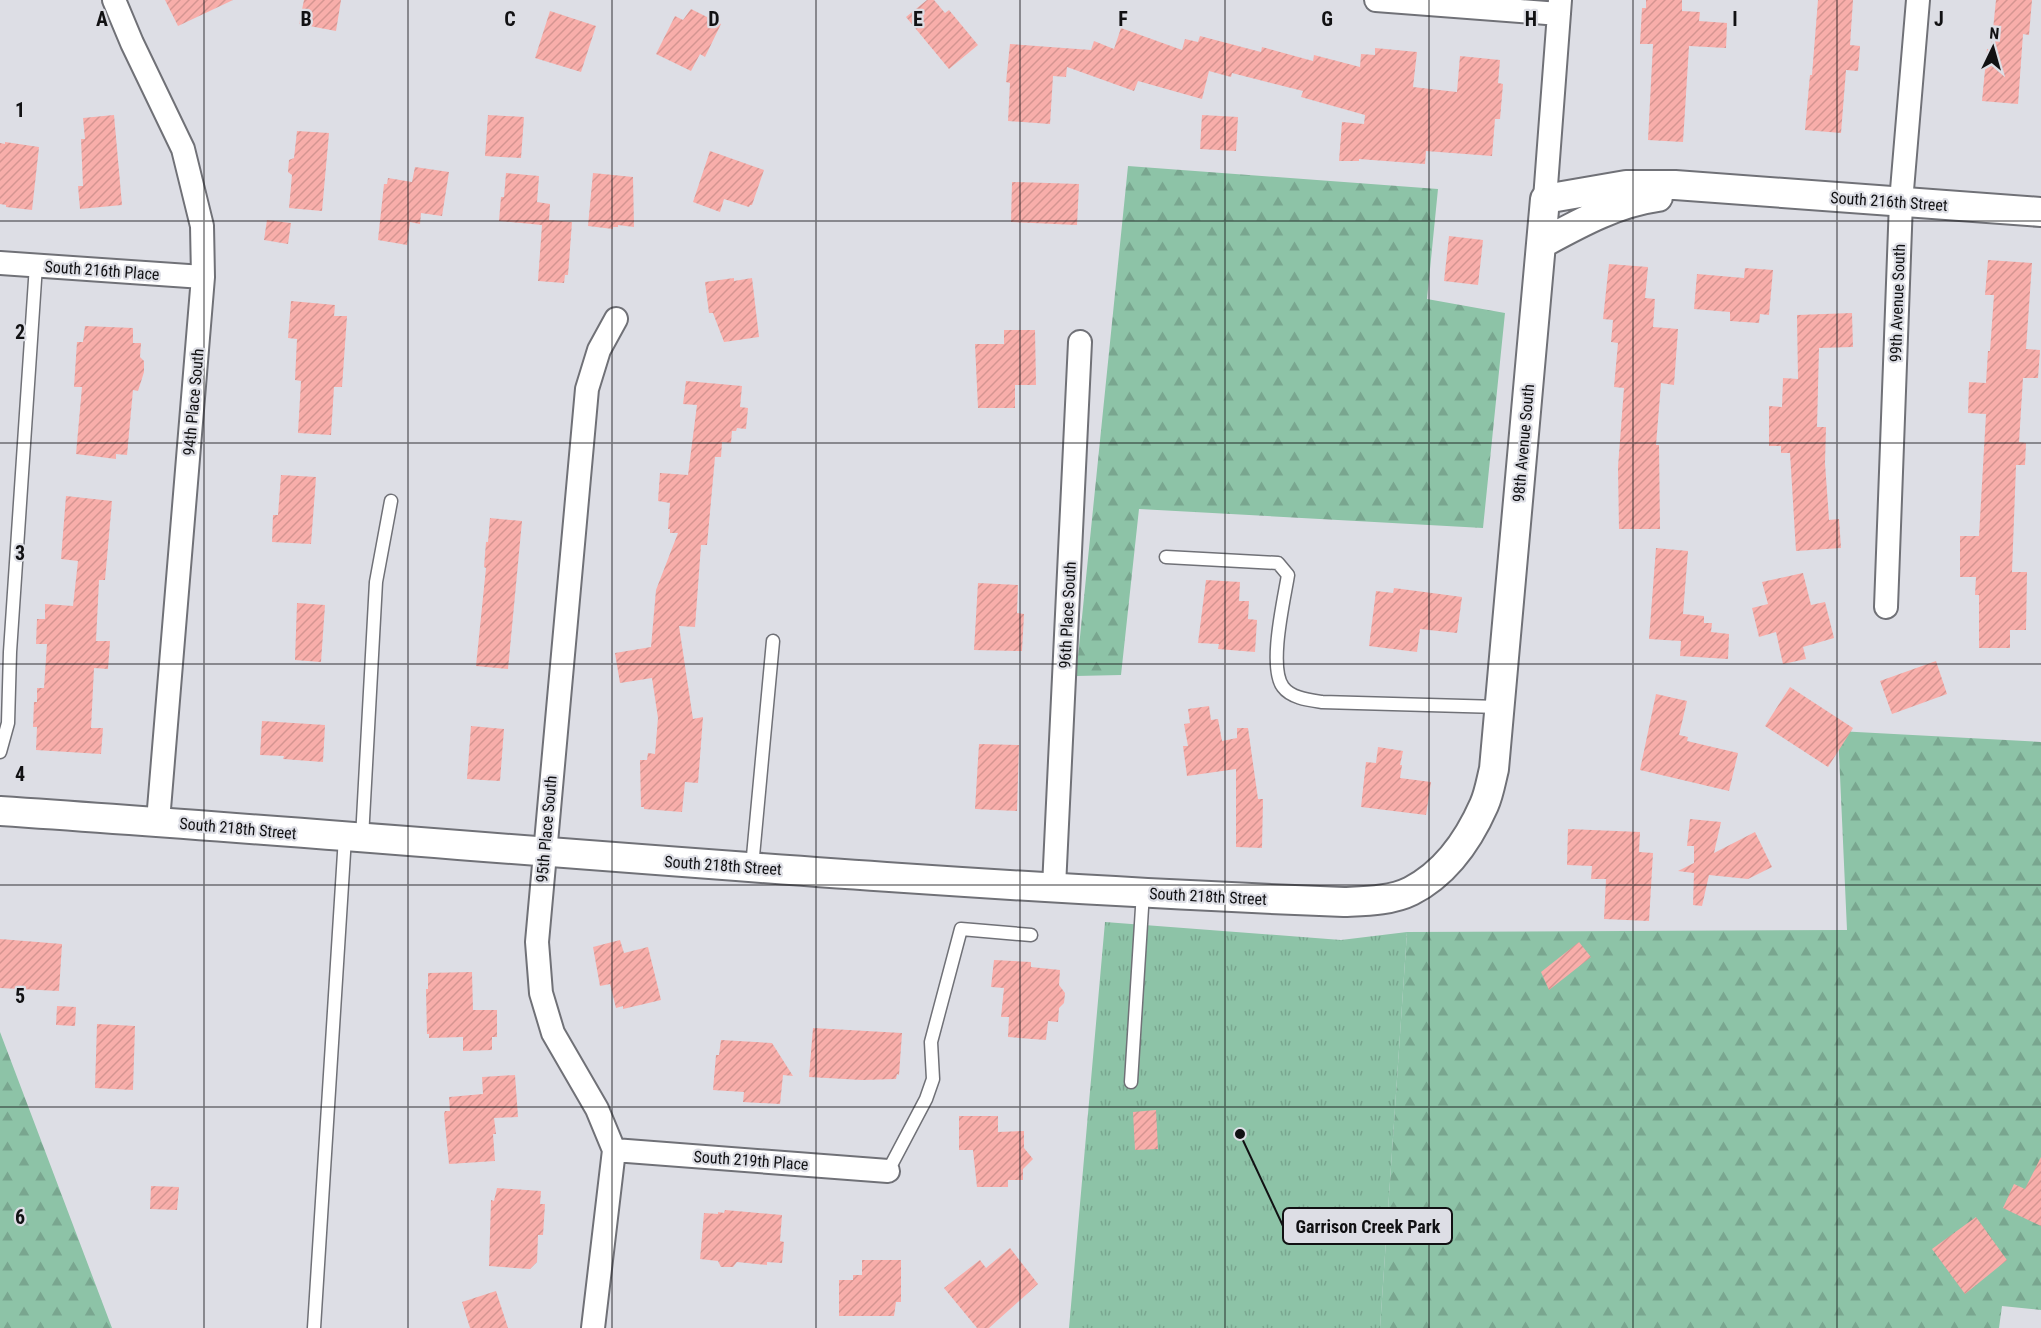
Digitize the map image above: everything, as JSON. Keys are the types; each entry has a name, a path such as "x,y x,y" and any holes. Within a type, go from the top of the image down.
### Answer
{"street":[{"name":"94th Place South","path":"114,0 183,149 202,226 203,277 158,821"},
{"path":"1376,0 1559,7"},
{"name":"99th Avenue South","path":"1886,607 1901,202 1918,0"},
{"name":"98th Avenue South","path":"1439,872 1465,842 1485,803 1494,769 1545,199 1559,7"},
{"name":"South 216th Street","path":"1545,199 1626,185 1675,184 2041,212"},
{"name":"South 216th Street","path":"1541,244 1582,221 1635,201 1682,194 1737,190"},
{"name":"South 216th Place","path":"0,263 203,277"},
{"name":"95th Place South","path":"593,1328 614,1150 597,1109 553,1033 540,993 537,942 587,389 599,350 616,319"},
{"name":"96th Place South","path":"1054,888 1080,342"},
{"name":"South 218th Street","path":"0,811 158,821 544,853 1054,888 1251,898 1373,901 1410,891 1439,872"},
{"name":"South 219th Place","path":"614,1150 888,1171"}],"lane":[{"path":"0,752 8,723 10,652 36,265"},
{"path":"314,1328 376,582 390,501"},
{"path":"1166,557 1278,563 1288,575 1275,662 1283,687 1299,697 1322,702 1499,707"},
{"path":"752,867 773,642"},
{"path":"1131,1082 1143,892"},
{"path":"888,1171 926,1099 933,1079 931,1042 961,929 1031,935"}],"green space":[{"path":"1128,166 1438,189 1427,299 1505,313 1483,528 1139,509 1121,675 1076,676"},
{"path":"1838,731 2041,742 2041,1310 2002,1306 1999,1328 1380,1328 1407,932 1847,930"},
{"path":"1105,922 1341,940 1407,932 1380,1328 1069,1328"},
{"path":"0,1032 112,1328 0,1328"}],"building":[{"path":"165,0 233,0 178,26"},
{"path":"304,0 341,0 336,31 299,24"},
{"path":"927,0 934,0 945,13 949,10 978,45 949,69 906,17"},
{"path":"1646,0 1682,0 1682,11 1700,12 1699,21 1727,23 1726,48 1689,46 1683,142 1648,140 1653,44 1640,44 1642,8 1646,8"},
{"path":"1818,0 1853,0 1850,45 1860,46 1858,71 1846,70 1841,133 1805,130"},
{"path":"1996,0 2032,0 2029,35 2023,34 2018,104 1982,101 1987,49 1991,49"},
{"path":"691,9 721,24 705,57 700,54 691,71 656,54 675,16 683,20"},
{"path":"550,11 596,26 581,72 535,58"},
{"path":"1121,28 1182,50 1185,39 1198,42 1200,36 1261,52 1262,47 1313,61 1314,55 1360,67 1361,54 1375,55 1375,48 1417,52 1413,87 1457,92 1460,56 1500,60 1498,83 1503,84 1500,119 1495,119 1492,156 1426,151 1425,164 1359,159 1359,161 1339,161 1342,122 1364,124 1365,115 1301,97 1303,91 1232,73 1231,77 1209,71 1202,99 1138,81 1134,91 1067,67 1066,77 1053,76 1050,124 1008,121 1010,83 1006,82 1010,44 1091,50 1094,41 1114,49"},
{"path":"114,115 122,205 80,209 78,186 83,186 81,139 85,139 83,118"},
{"path":"488,115 524,117 521,158 485,156"},
{"path":"1202,115 1238,117 1236,151 1200,149"},
{"path":"297,131 329,133 322,211 289,208 292,175 288,172 289,160 294,158"},
{"path":"5,142 39,147 32,210 6,207 0,204 0,143 5,144"},
{"path":"710,151 764,170 752,205 749,207 724,199 720,212 693,202"},
{"path":"415,167 449,172 442,216 421,213 420,224 410,222 407,245 378,240 384,184 387,184 388,178 412,182"},
{"path":"506,173 539,176 537,202 550,204 549,220 572,222 568,275 565,275 564,283 538,281 542,225 499,221"},
{"path":"593,173 633,177 634,227 618,225 613,229 588,226"},
{"path":"1012,182 1079,184 1077,225 1011,222"},
{"path":"267,220 291,223 288,244 264,240"},
{"path":"1449,236 1483,240 1478,285 1444,281"},
{"path":"1988,260 2032,263 2026,349 2040,350 2038,378 2023,378 2019,442 2026,443 2025,465 2016,465 2012,572 2027,572 2026,630 2010,630 2010,648 1979,648 1979,595 1975,595 1976,577 1960,577 1960,536 1979,536 1986,414 1968,413 1969,382 1986,383 1994,295 1985,295"},
{"path":"1609,264 1648,267 1645,298 1655,299 1653,327 1678,329 1674,385 1661,383 1656,445 1659,445 1660,529 1619,529 1618,467 1624,388 1614,387 1618,343 1611,342 1613,320 1603,319"},
{"path":"1745,268 1773,270 1769,315 1760,314 1759,323 1730,321 1730,312 1694,309 1697,274 1744,278"},
{"path":"734,278 734,281 752,278 759,337 724,342 713,313 709,313 705,282"},
{"path":"291,301 335,305 334,316 347,316 342,387 334,387 331,435 298,433 301,381 295,380 297,339 288,338"},
{"path":"1852,313 1853,347 1819,348 1817,427 1826,427 1825,463 1829,520 1839,519 1841,548 1796,551 1790,453 1781,453 1781,446 1769,446 1769,406 1782,407 1783,378 1798,379 1797,315"},
{"path":"85,326 133,328 133,343 141,343 140,357 144,361 144,372 138,391 133,390 127,455 116,454 116,459 76,454 82,387 74,387 77,342 83,342"},
{"path":"1004,330 1035,330 1036,385 1015,385 1015,408 978,408 975,344 1004,344"},
{"path":"686,381 742,386 740,407 748,408 746,429 737,428 736,431 732,431 731,443 722,442 721,457 715,457 707,545 701,545 695,627 679,626 693,719 703,717 698,783 685,782 682,812 641,807 640,760 647,760 648,753 655,754 658,718 652,678 620,683 615,653 651,647 656,590 678,533 670,533 668,529 670,503 658,501 660,473 688,475 697,405 683,404"},
{"path":"281,475 316,477 311,544 272,542 273,515 278,515"},
{"path":"66,496 112,501 105,580 99,580 96,641 110,641 108,669 94,668 91,728 103,728 101,754 36,750 37,727 33,727 34,702 37,702 37,688 44,688 47,644 36,644 37,619 45,619 45,604 73,606 78,561 61,559"},
{"path":"490,518 522,521 508,669 476,666"},
{"path":"1656,548 1688,551 1683,614 1704,616 1704,623 1712,623 1711,632 1729,634 1728,659 1680,656 1681,641 1649,639"},
{"path":"1803,573 1811,605 1825,602 1834,638 1803,647 1806,659 1783,664 1776,632 1759,637 1752,608 1768,604 1762,582"},
{"path":"1206,580 1240,582 1239,601 1249,601 1248,619 1257,620 1255,652 1218,649 1219,644 1198,643"},
{"path":"978,583 1018,585 1017,613 1024,614 1022,651 974,650"},
{"path":"1394,588 1462,597 1457,633 1420,629 1417,652 1369,646 1376,591 1393,593"},
{"path":"297,603 325,605 321,662 295,660"},
{"path":"1936,661 1947,694 1892,714 1880,681"},
{"path":"1790,687 1853,728 1828,767 1765,726"},
{"path":"1656,694 1687,701 1679,735 1688,737 1687,741 1738,753 1729,791 1640,770"},
{"path":"1209,706 1211,720 1218,719 1222,741 1237,738 1237,728 1248,728 1258,799 1263,799 1262,848 1236,847 1236,769 1187,776 1183,746 1188,746 1184,724 1190,723 1188,709"},
{"path":"262,721 325,725 323,762 260,755"},
{"path":"471,726 504,729 500,781 467,779"},
{"path":"979,744 1019,745 1017,811 975,809"},
{"path":"1378,747 1403,751 1400,778 1431,782 1426,815 1361,807 1366,762 1376,763"},
{"path":"1690,819 1721,822 1714,853 1755,832 1772,867 1748,879 1709,875 1702,906 1693,905 1694,873 1678,871 1694,863 1694,846 1687,846"},
{"path":"1568,829 1640,832 1639,852 1653,853 1649,921 1604,919 1606,879 1591,879 1592,866 1567,865"},
{"path":"0,939 62,944 59,991 0,988"},
{"path":"620,940 624,953 648,947 661,1000 623,1009 623,1006 616,1008 610,984 600,986 593,947"},
{"path":"1579,942 1591,957 1549,990 1541,972"},
{"path":"994,960 1031,962 1031,967 1060,970 1059,985 1065,993 1064,1003 1059,1008 1058,1022 1048,1021 1046,1040 1008,1037 1009,1017 1001,1017 1004,988 991,987"},
{"path":"472,972 473,1010 497,1010 497,1037 492,1037 492,1050 463,1051 463,1037 429,1038 427,1034 428,973"},
{"path":"57,1006 76,1007 75,1026 56,1025"},
{"path":"97,1024 135,1026 133,1090 95,1088"},
{"path":"813,1028 902,1033 899,1075 897,1074 896,1079 862,1080 809,1077"},
{"path":"721,1040 772,1043 793,1076 783,1075 780,1104 743,1102 744,1092 713,1090 716,1055 719,1055"},
{"path":"515,1075 518,1117 494,1118 495,1161 449,1164 444,1114 445,1111 450,1111 449,1097 483,1094 482,1077"},
{"path":"1156,1110 1158,1149 1135,1150 1133,1112"},
{"path":"959,1116 998,1116 998,1132 1024,1131 1024,1148 1033,1159 1023,1169 1023,1180 1008,1180 1008,1187 977,1187 973,1150 959,1150"},
{"path":"2041,1157 2041,1226 2003,1208 2014,1184 2025,1189"},
{"path":"151,1186 179,1187 177,1210 150,1209"},
{"path":"497,1188 541,1191 540,1204 545,1204 543,1235 538,1235 537,1262 530,1269 489,1266 491,1200 494,1201"},
{"path":"725,1210 782,1215 780,1241 784,1242 782,1263 767,1262 767,1265 737,1262 733,1267 721,1267 718,1261 700,1259 704,1213 718,1214 718,1212 724,1213"},
{"path":"1976,1217 2007,1260 1965,1294 1932,1249"},
{"path":"1010,1248 1038,1284 989,1328 977,1328 944,1288 980,1260 986,1268"},
{"path":"862,1260 901,1260 901,1302 896,1302 894,1316 839,1316 839,1280 853,1280 853,1275 862,1275"},
{"path":"496,1291 508,1328 470,1328 462,1302"}],"place":[{"name":"Garrison Creek Park","path":"1240,1134"}]}
